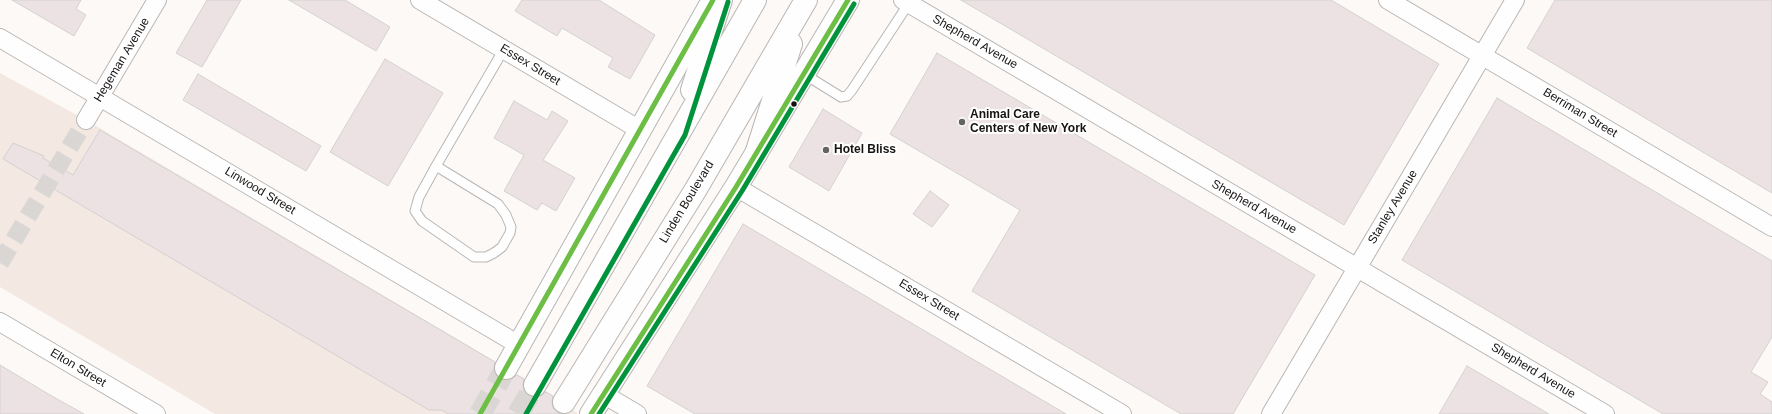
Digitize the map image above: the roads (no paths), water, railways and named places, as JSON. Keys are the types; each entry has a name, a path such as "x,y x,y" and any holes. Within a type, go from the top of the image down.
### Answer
{"main road":[{"path":"506,368 713,0"},
{"path":"679,132 721,0"},
{"path":"535,385 755,0"},
{"path":"591,414 736,187 848,0"},
{"path":"756,154 805,2"},
{"name":"Linden Boulevard","path":"564,402 696,188 805,2"}],"street":[{"name":"Hegeman Avenue","path":"86,120 157,0"},
{"name":"Essex Street","path":"420,0 640,130"},
{"name":"Berriman Street","path":"1388,0 1772,227"},
{"name":"Stanley Avenue","path":"1271,414 1515,0"},
{"name":"Shepherd Avenue","path":"906,2 1358,267 1605,414"},
{"name":"Linwood Street","path":"0,38 519,345"},
{"name":"Essex Street","path":"736,187 1122,414"},
{"name":"Elton Street","path":"0,322 156,414"},
{"path":"603,394 638,414"}],"lane":[{"path":"804,74 841,97 846,96 852,90 906,2"},
{"path":"436,166 498,204 506,215 511,227 510,233 502,247 494,254 486,257 474,257 422,221 416,214 416,205 436,166 504,49"}],"tunnel":[{"path":"0,263 86,120"},
{"path":"480,414 506,368"},
{"path":"518,414 535,385"}],"place":[{"name":"Animal Care Centers of New York","path":"962,122"},
{"name":"Hotel Bliss","path":"826,150"}]}
